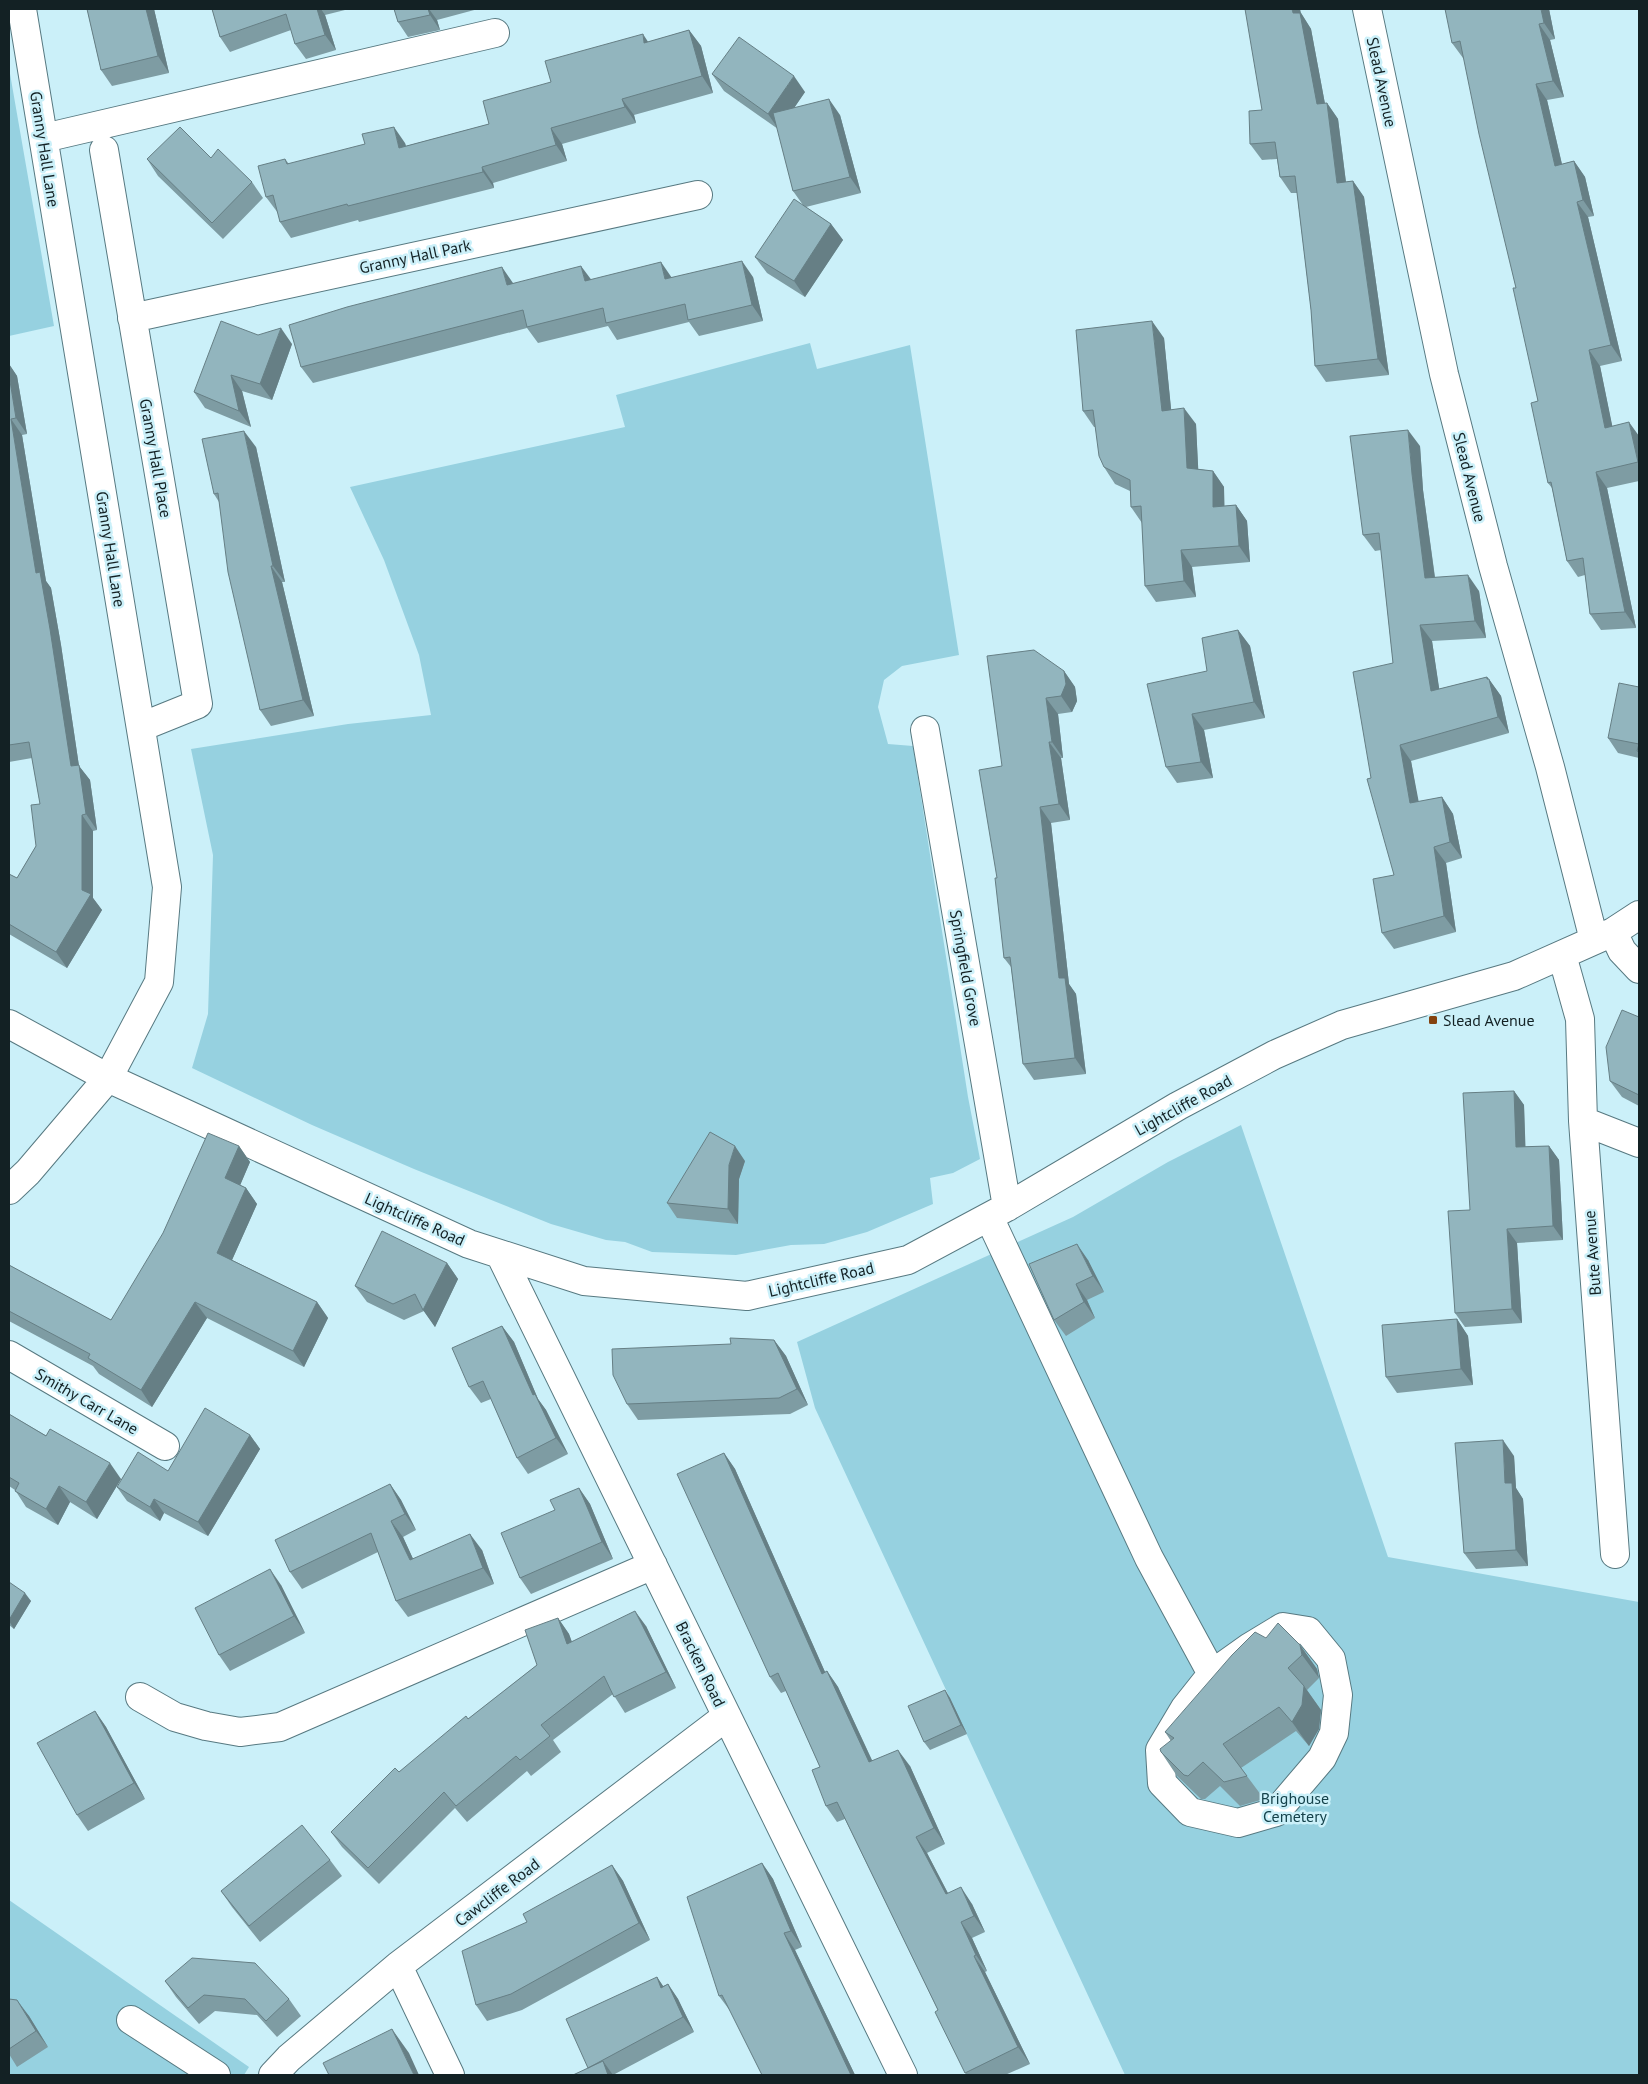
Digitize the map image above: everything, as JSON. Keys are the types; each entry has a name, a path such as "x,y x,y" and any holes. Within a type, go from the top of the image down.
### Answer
{"street":[{"name":"Granny Hall Lane","path":"22,9 167,887 160,982 108,1078"},
{"name":"Slead Avenue","path":"1367,9 1444,374 1493,566 1550,767 1603,936 1622,951 1639,969"},
{"path":"44,138 495,33"},
{"name":"Granny Hall Place","path":"104,150 198,704 141,727"},
{"name":"Granny Hall Park","path":"132,318 698,195"},
{"name":"Springfield Grove","path":"926,730 998,1212 1149,1558 1212,1674"},
{"name":"Lightcliffe Road","path":"9,1024 108,1078 469,1244 584,1281 747,1296 908,1260 998,1212 1178,1106 1274,1055 1342,1025 1514,976 1603,936 1639,915"},
{"name":"Bute Avenue","path":"1562,954 1580,1019 1583,1121 1614,1554"},
{"path":"9,1190 28,1172 108,1078"},
{"path":"1583,1121 1639,1143"},
{"name":"Bracken Road","path":"500,1254 903,2075"},
{"name":"Smithy Carr Lane","path":"9,1355 164,1446"},
{"path":"140,1697 175,1717 206,1726 240,1732 280,1727 653,1565"},
{"path":"1283,1627 1308,1631 1331,1659 1338,1696 1334,1733 1322,1758 1276,1812 1238,1823 1190,1812 1162,1783 1160,1750 1185,1708 1212,1674 1250,1647 1283,1627"},
{"name":"Cawcliffe Road","path":"273,2075 289,2058 398,1966 727,1716"},
{"path":"398,1966 450,2075"},
{"path":"131,2020 216,2075"}],"green space":[{"path":"9,68 54,326 9,336"},
{"path":"810,343 817,369 910,345 959,655 902,666 884,680 878,707 888,744 913,746 968,1097 980,1159 953,1173 930,1178 933,1204 867,1232 824,1244 791,1245 736,1255 652,1252 625,1242 606,1240 551,1224 414,1169 312,1125 192,1068 208,1014 213,855 191,749 348,724 431,715 419,655 384,560 350,487 625,427 616,395"},
{"name":"Brighouse Cemetery","path":"1241,1125 1388,1557 1639,1602 1639,2075 1125,2075 815,1408 797,1342 1073,1217 1168,1162"},
{"path":"9,1900 249,2067 244,2075 9,2075"}],"building":[{"path":"87,9 146,9 158,56 101,70"},
{"path":"212,9 317,9 325,35 295,44 286,14 220,37"},
{"path":"394,9 428,9 430,15 398,22"},
{"path":"1245,9 1292,9 1293,13 1300,13 1317,104 1327,103 1337,183 1353,181 1378,359 1315,366 1311,310 1295,176 1280,177 1275,142 1250,144 1249,111 1262,110"},
{"path":"1445,9 1541,9 1544,23 1539,24 1553,81 1536,84 1555,166 1574,161 1583,200 1577,202 1611,345 1589,350 1605,428 1629,422 1638,462 1596,472 1625,612 1590,614 1583,558 1567,561 1551,482 1548,483 1531,403 1538,401 1513,288 1516,288 1479,134 1460,41 1452,43"},
{"path":"689,30 702,76 622,99 625,107 551,128 556,145 482,167 483,172 280,222 273,195 266,197 258,166 285,159 287,164 365,144 362,134 394,127 399,148 489,124 483,101 551,82 545,61 643,34 644,43"},
{"path":"739,37 794,76 768,114 712,74"},
{"path":"829,99 850,177 793,191 773,113"},
{"path":"180,127 211,158 218,149 252,182 212,223 147,159"},
{"path":"794,199 831,224 794,281 755,257"},
{"path":"742,261 752,305 688,320 685,304 606,323 603,308 527,327 523,310 301,367 289,325 347,307 502,267 507,285 581,266 585,281 661,262 665,279"},
{"path":"221,321 258,335 281,328 260,384 231,375 239,411 194,392"},
{"path":"1152,321 1162,411 1184,408 1187,468 1213,471 1213,507 1236,505 1239,546 1181,550 1184,581 1145,586 1141,506 1131,507 1130,480 1104,467 1099,456 1093,410 1083,411 1076,330"},
{"path":"9,375 16,418 11,419 36,573 40,572 71,766 79,765 86,814 82,815 82,890 91,894 56,952 9,924 9,874 17,878 36,846 31,805 40,804 29,742 9,745"},
{"path":"1408,430 1425,578 1468,575 1475,621 1420,625 1431,691 1487,677 1498,717 1400,745 1410,803 1442,797 1450,842 1434,847 1444,916 1382,933 1373,879 1394,875 1367,779 1371,778 1353,672 1393,663 1379,533 1363,535 1350,436"},
{"path":"244,431 273,566 271,566 303,700 260,710 228,572 218,493 214,494 202,439"},
{"path":"1238,630 1254,702 1192,714 1201,762 1166,767 1147,684 1207,671 1202,638"},
{"path":"1034,650 1064,671 1066,684 1061,696 1046,698 1052,742 1049,742 1059,804 1040,807 1059,978 1065,978 1075,1058 1023,1064 1010,957 1004,958 995,878 997,878 979,770 1002,766 987,656"},
{"path":"1619,683 1639,687 1639,744 1608,738"},
{"path":"1622,1010 1639,1017 1639,1095 1610,1081 1606,1047"},
{"path":"1514,1091 1516,1147 1549,1146 1553,1226 1507,1229 1512,1309 1455,1313 1448,1211 1470,1210 1463,1093"},
{"path":"710,1132 735,1146 729,1165 728,1209 667,1203"},
{"path":"208,1133 239,1146 225,1178 246,1188 217,1253 317,1302 293,1351 195,1302 141,1390 88,1358 90,1354 9,1311 9,1265 111,1320 163,1233"},
{"path":"382,1231 447,1263 423,1310 415,1294 393,1304 355,1286"},
{"path":"1077,1244 1093,1276 1076,1284 1084,1302 1054,1320 1029,1264"},
{"path":"1457,1319 1461,1369 1386,1377 1382,1325"},
{"path":"502,1326 533,1395 535,1394 556,1438 517,1458 483,1381 469,1387 452,1348"},
{"path":"730,1338 774,1340 797,1389 779,1398 627,1404 613,1375 612,1349 731,1344"},
{"path":"205,1408 250,1435 198,1522 154,1499 150,1507 117,1487 138,1452 168,1471"},
{"path":"9,1414 46,1436 50,1429 110,1463 86,1502 59,1486 46,1509 15,1491 19,1483 9,1477"},
{"path":"1503,1440 1505,1483 1512,1483 1516,1550 1464,1553 1455,1443"},
{"path":"724,1453 822,1674 827,1671 869,1762 898,1750 934,1828 916,1837 946,1894 961,1887 974,1916 961,1922 976,1955 974,1956 1018,2047 965,2073 935,2012 938,2010 837,1802 826,1806 812,1770 820,1767 778,1673 770,1677 677,1474"},
{"path":"390,1484 405,1514 391,1521 410,1560 470,1534 483,1568 396,1601 371,1533 290,1572 275,1540"},
{"path":"579,1488 602,1542 520,1578 501,1533 555,1510 550,1500"},
{"path":"270,1569 294,1616 219,1655 195,1608"},
{"path":"9,1582 25,1593 9,1620"},
{"path":"635,1611 666,1672 614,1697 604,1676 541,1725 550,1736 520,1760 516,1756 456,1806 444,1792 368,1868 331,1832 395,1768 399,1772 466,1716 468,1719 537,1665 525,1630 558,1618 567,1644"},
{"path":"1278,1623 1300,1645 1302,1655 1288,1668 1304,1686 1302,1705 1292,1722 1279,1707 1223,1744 1247,1776 1224,1782 1203,1762 1188,1776 1184,1775 1161,1752 1160,1749 1174,1738 1165,1732 1232,1655 1255,1632 1266,1638"},
{"path":"945,1690 961,1725 924,1742 908,1706"},
{"path":"95,1711 134,1783 77,1815 37,1743"},
{"path":"302,1825 330,1860 249,1926 221,1891"},
{"path":"762,1863 791,1931 784,1933 851,2075 762,2075 722,1995 719,1996 687,1897"},
{"path":"612,1865 639,1923 511,1994 476,2005 462,1951 527,1922 523,1914"},
{"path":"192,1958 255,1963 289,1999 266,2021 245,1999 204,1995 188,2008 165,1981"},
{"path":"657,1977 661,1988 668,1984 683,2017 588,2068 566,2019"},
{"path":"9,1999 17,2000 36,2031 9,2049"},
{"path":"392,2029 414,2075 329,2075 323,2063"},
{"path":"603,2061 608,2075 573,2075"}],"place":[{"name":"Slead Avenue","path":"1433,1020"}]}
